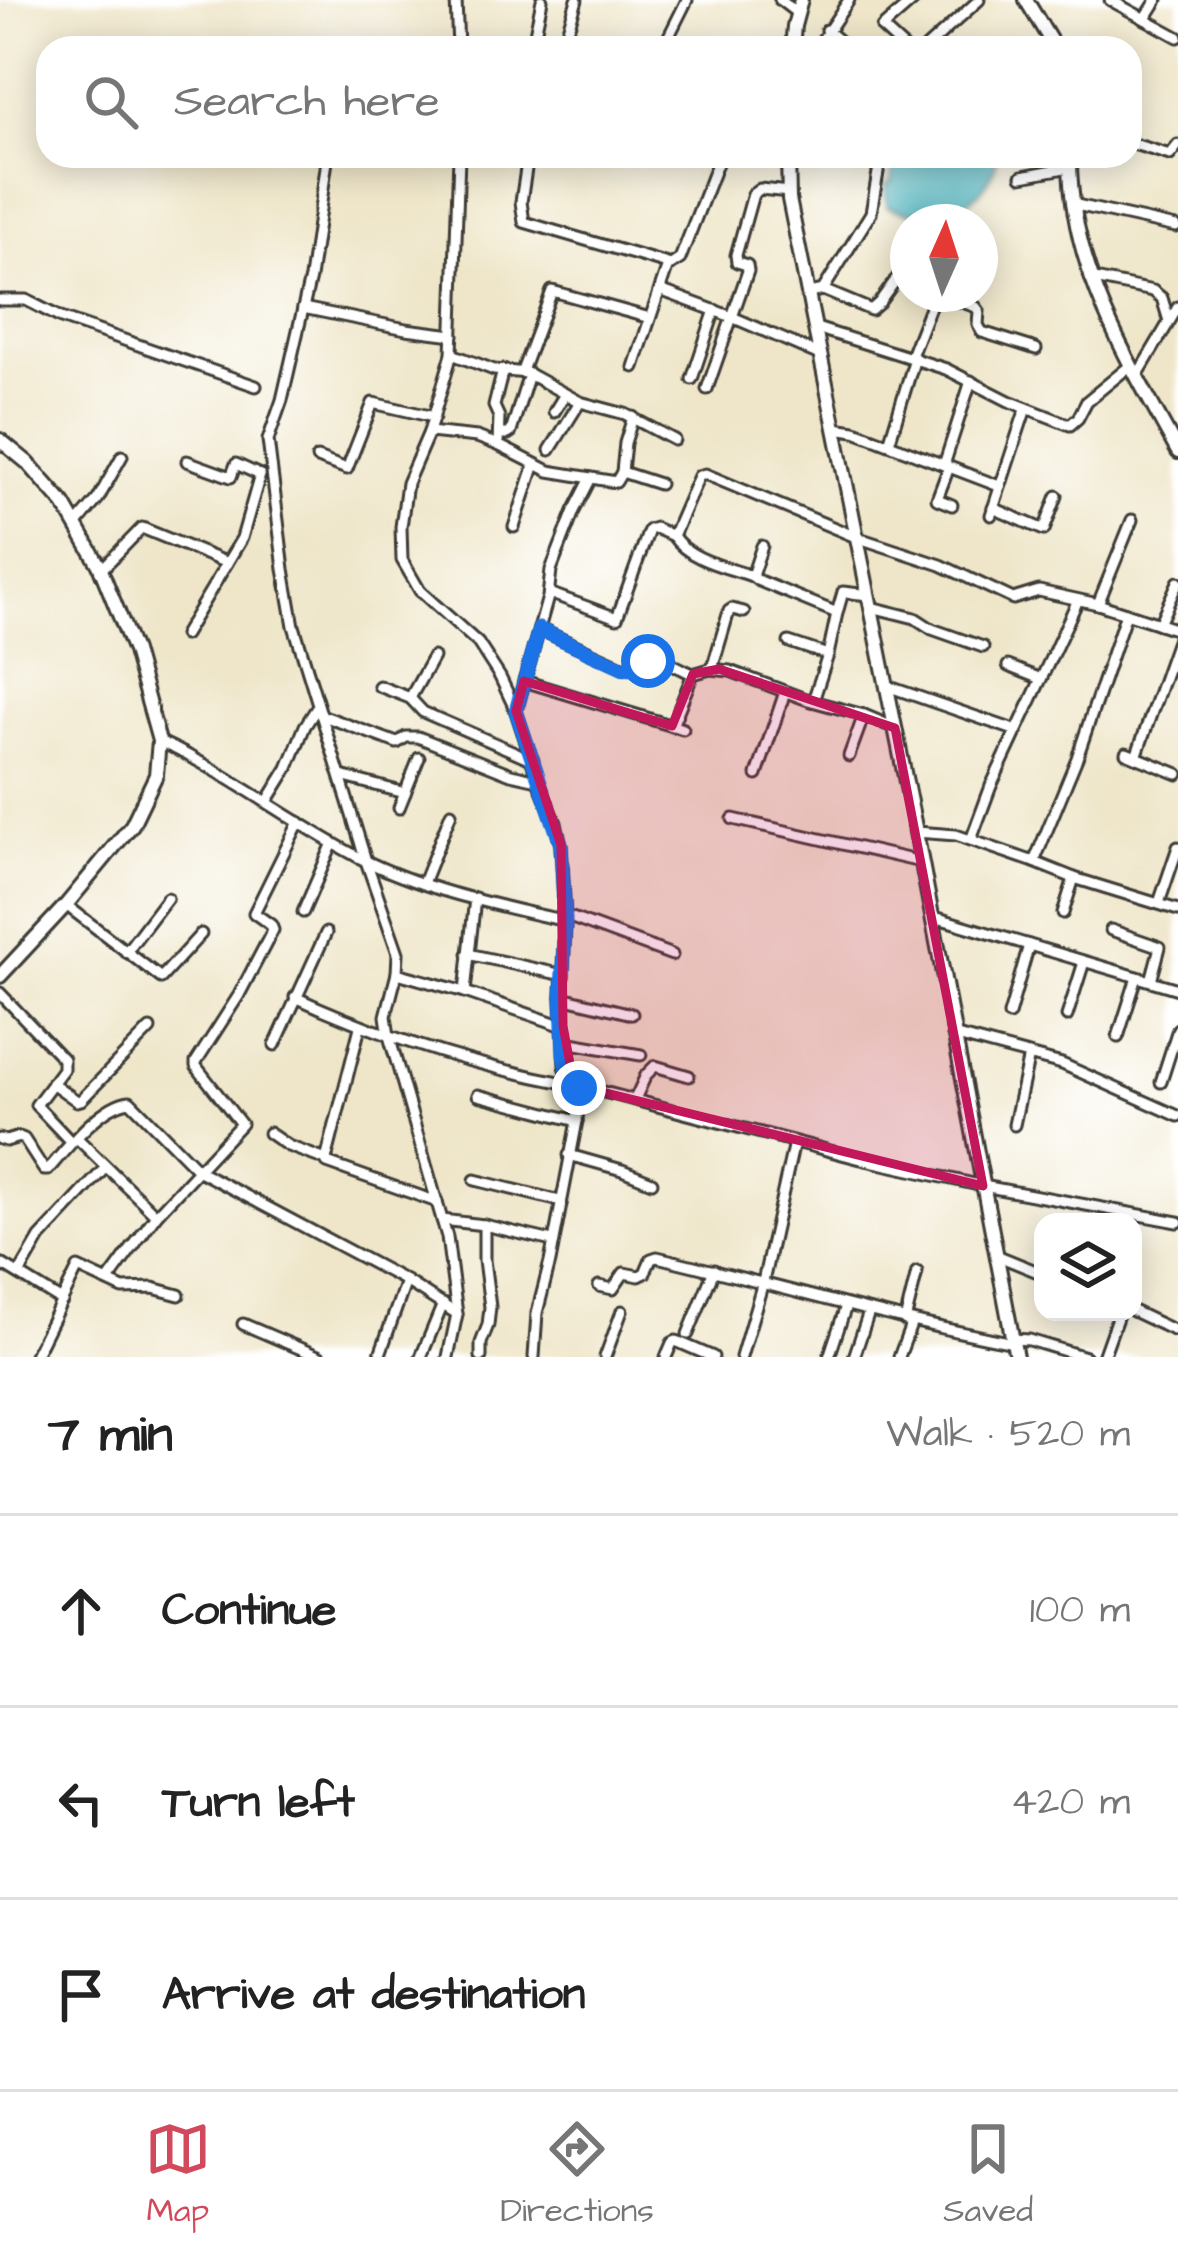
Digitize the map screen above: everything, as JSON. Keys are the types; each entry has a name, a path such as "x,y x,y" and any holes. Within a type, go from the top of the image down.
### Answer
{"street":[{"path":"456,0 458,36"},
{"path":"534,36 542,0"},
{"path":"566,36 578,0"},
{"path":"669,36 687,0"},
{"path":"780,0 799,7"},
{"path":"823,36 848,0"},
{"path":"891,36 882,28 914,0"},
{"path":"939,36 979,0"},
{"path":"1026,0 1048,36"},
{"path":"1110,0 1178,36"},
{"path":"1145,19 1157,0"},
{"path":"826,31 832,36"},
{"path":"1142,147 1170,155 1178,146"},
{"path":"326,168 304,308 268,440 266,476 294,626 398,953 398,973 386,1016 442,1220 457,1314 448,1357"},
{"path":"459,168 452,354 429,432 407,484 402,560 420,591 478,643 500,677 561,844 563,1026 567,1073 576,1086 577,1120 537,1312 534,1357"},
{"path":"526,168 521,202 524,222 668,265 680,259 716,168"},
{"path":"788,168 789,192 816,292 820,355 1014,1346"},
{"path":"816,292 871,213 878,168"},
{"path":"1022,176 1049,168"},
{"path":"1070,168 1073,216 1090,278 1178,452"},
{"path":"706,389 748,271 736,259 753,194 760,189 789,192"},
{"path":"1072,204 1176,227"},
{"path":"634,367 668,265"},
{"path":"1090,278 1154,291 1162,298 1166,326 1178,338"},
{"path":"816,292 871,310 890,288"},
{"path":"660,290 820,355"},
{"path":"499,439 511,432 552,291 650,318"},
{"path":"0,300 26,300 61,318 256,386"},
{"path":"816,328 946,369 1070,425 1087,401 1134,371 1178,307"},
{"path":"304,308 453,334"},
{"path":"692,379 716,310"},
{"path":"889,443 931,312"},
{"path":"978,312 982,332 1036,349"},
{"path":"452,354 489,368 525,372 580,402 633,417 674,440"},
{"path":"499,439 494,406 503,370"},
{"path":"952,505 937,500 971,382"},
{"path":"554,412 565,394"},
{"path":"550,450 580,402"},
{"path":"316,458 346,469 374,404 434,417"},
{"path":"1026,408 992,512 1044,530 1057,496"},
{"path":"429,432 499,439 549,471 616,482 633,417"},
{"path":"834,428 855,431 999,486"},
{"path":"0,440 64,504 101,570 134,651 159,741 158,767 141,810 66,905 0,976"},
{"path":"76,525 95,503 122,456"},
{"path":"187,461 230,477 236,464 266,476"},
{"path":"514,527 535,464"},
{"path":"622,472 659,484"},
{"path":"673,536 699,476 705,473 856,537 941,565 1012,599 1034,590 1159,624 1178,634 1131,755 1178,774"},
{"path":"184,635 242,538 266,476"},
{"path":"516,711 551,570 591,478"},
{"path":"1098,604 1132,520"},
{"path":"101,570 142,528 227,563"},
{"path":"549,593 617,618 648,532 655,528 703,559 837,613"},
{"path":"752,576 762,546"},
{"path":"1159,624 1178,581"},
{"path":"813,701 844,592 982,647"},
{"path":"971,840 1078,600"},
{"path":"712,669 729,611 744,613"},
{"path":"1034,862 1077,758 1126,613"},
{"path":"539,629 624,668 660,660 693,674 730,671 895,728"},
{"path":"789,642 828,655"},
{"path":"410,698 433,657"},
{"path":"1008,665 1041,679"},
{"path":"524,681 678,728 693,674"},
{"path":"379,686 410,698 423,712 533,760"},
{"path":"887,686 1017,731"},
{"path":"757,775 785,692"},
{"path":"320,711 397,743 418,737 538,780"},
{"path":"267,802 289,768 305,726 320,711"},
{"path":"849,756 864,715"},
{"path":"159,741 366,861 422,883 564,918 672,955"},
{"path":"399,808 419,758"},
{"path":"341,776 405,793"},
{"path":"422,883 451,813"},
{"path":"733,819 921,862"},
{"path":"108,1281 156,1214 241,1124 196,1062 273,930 254,913 298,822"},
{"path":"916,832 971,840 1178,910"},
{"path":"303,912 333,843"},
{"path":"1159,903 1178,848"},
{"path":"1063,913 1074,878"},
{"path":"126,952 166,898"},
{"path":"465,992 475,898"},
{"path":"66,905 158,977 164,978 201,934"},
{"path":"931,916 1178,989"},
{"path":"1111,929 1160,947 1151,981"},
{"path":"275,1045 326,933"},
{"path":"1009,1016 1029,945"},
{"path":"468,954 563,974"},
{"path":"1067,1016 1084,962"},
{"path":"398,973 563,1026"},
{"path":"1118,1037 1136,977"},
{"path":"0,993 63,1059 63,1069 36,1105 156,1214"},
{"path":"295,997 360,1027 532,1077 982,1186 1178,1222"},
{"path":"562,997 632,1014"},
{"path":"326,1160 360,1027"},
{"path":"52,1083 81,1100 150,1029"},
{"path":"1161,1082 1178,1029"},
{"path":"953,1036 1062,1064 1178,1116"},
{"path":"565,1042 641,1055"},
{"path":"1014,1125 1029,1055"},
{"path":"635,1100 655,1066 689,1076"},
{"path":"478,1096 577,1120"},
{"path":"0,1139 24,1138 46,1170 116,1104 130,1101 199,1171 406,1281 457,1314"},
{"path":"269,1133 288,1146 437,1202"},
{"path":"741,1357 794,1142"},
{"path":"569,1155 652,1182"},
{"path":"19,1274 40,1238 106,1167"},
{"path":"475,1180 560,1201"},
{"path":"442,1220 552,1240"},
{"path":"481,1357 490,1307 484,1225"},
{"path":"996,1256 1034,1271"},
{"path":"599,1286 613,1293 624,1273 645,1273 656,1257 909,1322 1014,1346 1029,1340 1085,1357"},
{"path":"0,1263 62,1300"},
{"path":"34,1357 78,1268 127,1290 153,1288 179,1295"},
{"path":"688,1334 714,1270"},
{"path":"899,1357 916,1272"},
{"path":"379,1357 406,1281"},
{"path":"421,1357 443,1304"},
{"path":"829,1357 846,1306"},
{"path":"605,1357 622,1311"},
{"path":"854,1357 868,1312"},
{"path":"1142,1315 1173,1330"},
{"path":"1103,1357 1116,1321"},
{"path":"243,1324 320,1357"},
{"path":"667,1357 676,1341 713,1357"}],"highlighted area":[{"path":"719,669 895,728 983,1186 574,1085 563,1026 561,845 516,711 524,681 672,726 693,674"}],"water":[{"path":"893,168 994,168 983,188 962,204 890,207 885,185 892,182"}],"route":[{"path":"579,1088 569,1078 564,1054 561,844 516,711 539,629 624,668 648,661"}]}
